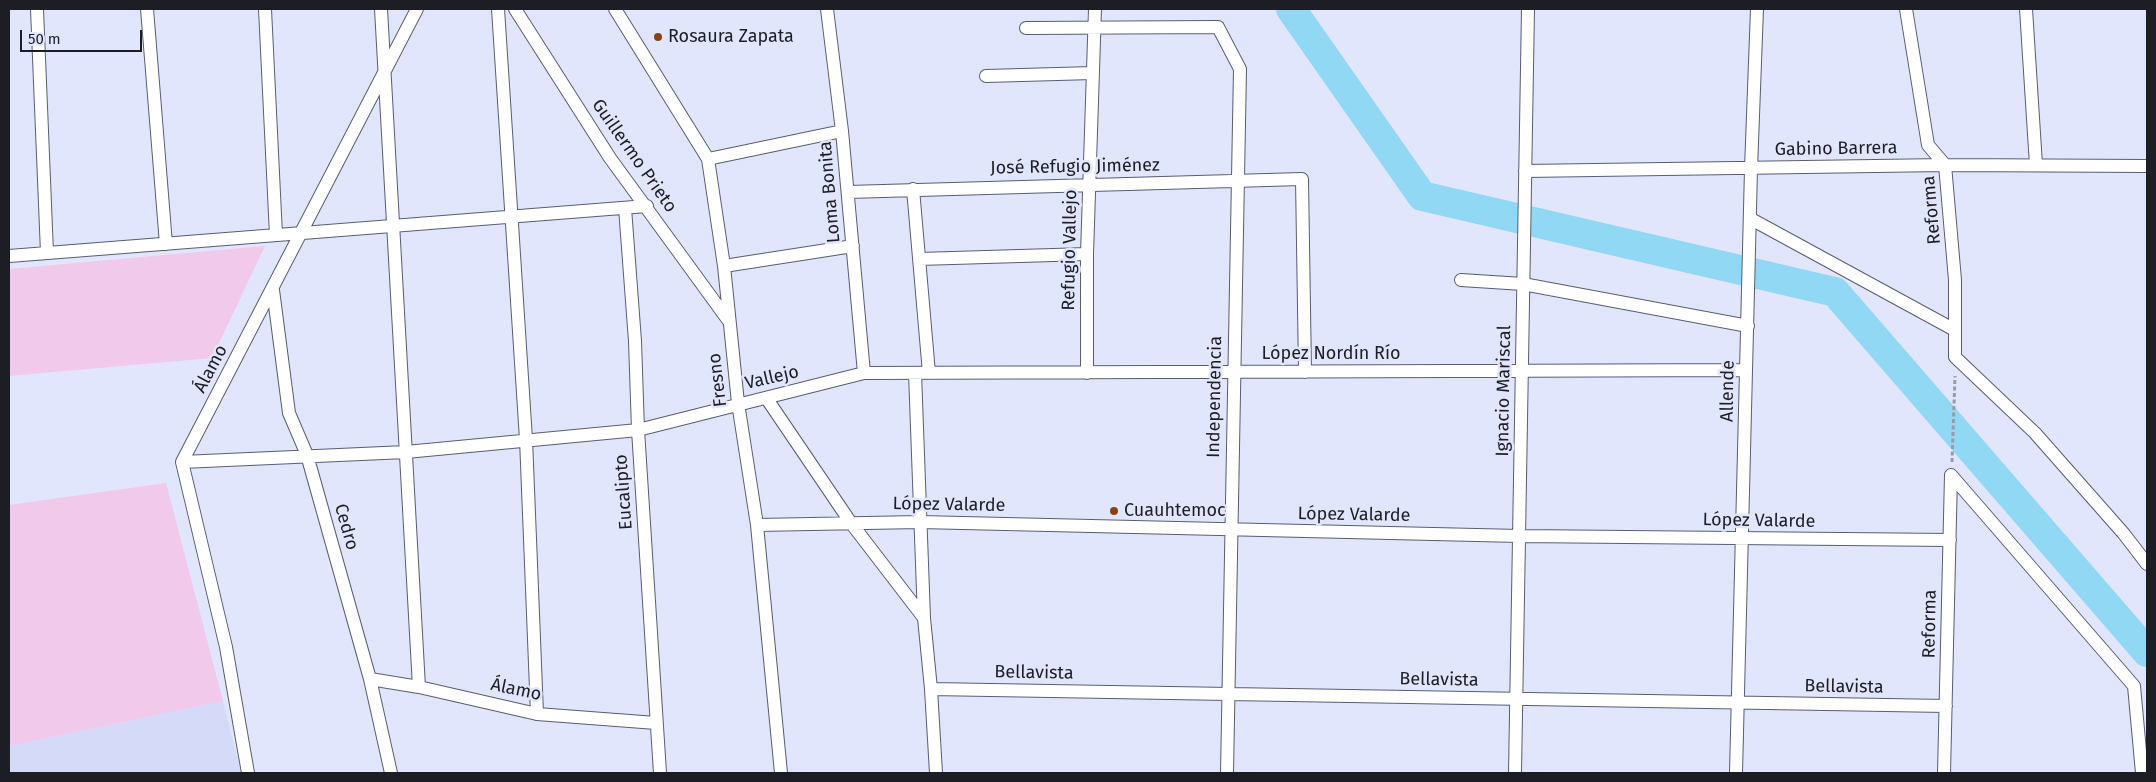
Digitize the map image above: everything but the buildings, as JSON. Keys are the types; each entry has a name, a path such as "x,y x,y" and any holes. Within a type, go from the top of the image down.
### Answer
{"street":[{"path":"37,9 47,253"},
{"path":"147,9 166,244"},
{"path":"265,9 276,235"},
{"path":"381,9 419,687"},
{"name":"Álamo","path":"182,462 385,75 417,9"},
{"path":"498,9 510,217 526,439 536,714"},
{"name":"Guillermo Prieto","path":"515,9 610,158 647,206 728,321"},
{"name":"Fresno","path":"615,9 708,159 724,266 728,321 738,403 757,526 781,773"},
{"name":"Loma Bonita","path":"827,9 842,131 864,373"},
{"name":"Refugio Vallejo","path":"1087,373 1087,254 1095,9"},
{"name":"Ignacio Mariscal","path":"1515,773 1528,9"},
{"name":"Allende","path":"1736,773 1751,232 1751,169 1757,9"},
{"name":"Reforma","path":"1906,9 1928,145 1945,164 1955,280 1953,329 1955,363"},
{"path":"2026,9 2036,165"},
{"name":"Independencia","path":"1094,28 1218,27 1240,69 1236,181 1226,773"},
{"path":"1026,28 1094,28"},
{"path":"986,76 1093,73"},
{"path":"708,159 842,131"},
{"name":"Gabino Barrera","path":"1525,171 1751,169 1945,164 2147,166"},
{"name":"José Refugio Jiménez","path":"848,192 1302,179 1304,372"},
{"path":"913,189 930,373"},
{"path":"9,256 647,206"},
{"name":"Eucalipto","path":"625,208 635,340 638,430 660,773"},
{"path":"1751,219 1953,329"},
{"path":"724,266 852,246"},
{"path":"919,259 1087,254"},
{"path":"1461,280 1523,279 1748,320"},
{"name":"Cedro","path":"272,290 289,413 307,455 370,679 391,773"},
{"path":"1955,363 2036,433 2124,534 2147,564"},
{"name":"López Nordín Río","path":"915,373 1746,370"},
{"name":"Vallejo","path":"182,462 406,452 526,439 638,430 738,403 767,399 864,373 915,373"},
{"path":"915,373 924,618 936,773"},
{"path":"767,399 851,523 924,618"},
{"path":"182,462 226,646 248,773"},
{"name":"Reforma","path":"1944,773 1951,475 2134,686 2142,773"},
{"name":"López Valarde","path":"757,526 920,522 1519,536 1950,540"},
{"name":"Álamo","path":"370,679 419,687 536,714 656,723"},
{"name":"Bellavista","path":"931,689 1946,706"}],"path":[{"path":"1953,457 1955,363"}],"shaded area":[{"path":"265,246 212,358 9,376 9,269"},
{"path":"166,483 223,701 9,746 9,505"},
{"path":"223,701 241,773 9,773 9,746"}],"waterway":[{"path":"1291,9 1422,196 1835,292 2147,652"}],"place":[{"name":"Rosaura Zapata","path":"658,37"},
{"name":"Cuauhtemoc","path":"1114,511"}]}
